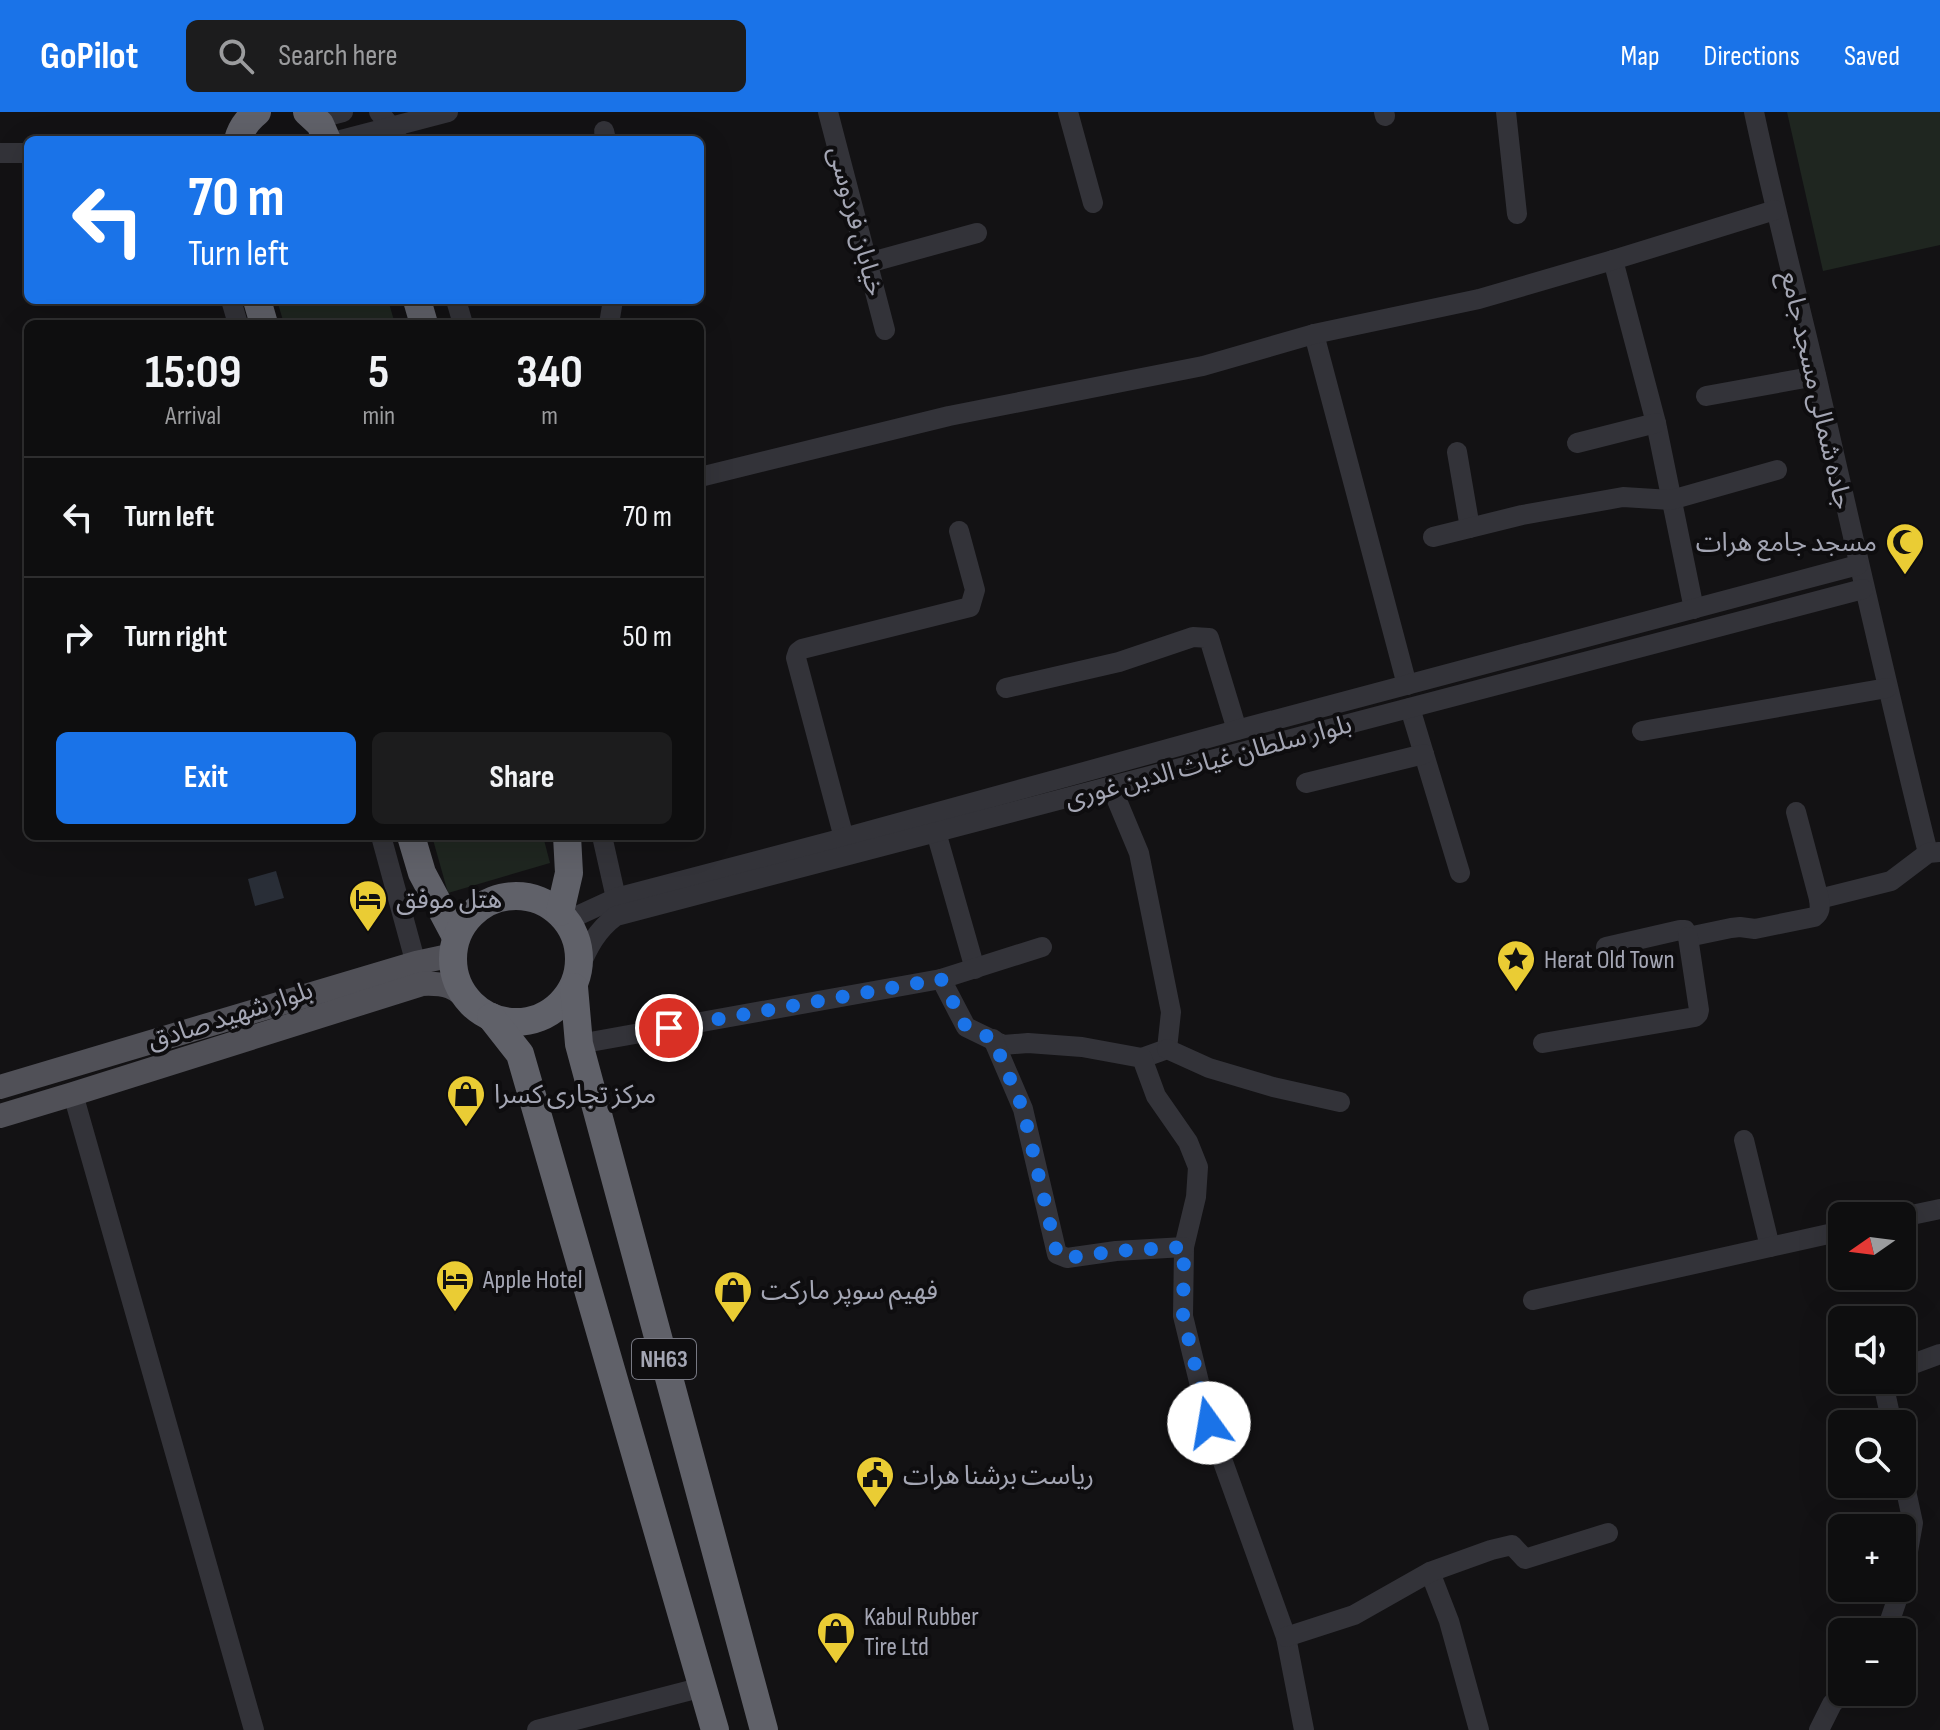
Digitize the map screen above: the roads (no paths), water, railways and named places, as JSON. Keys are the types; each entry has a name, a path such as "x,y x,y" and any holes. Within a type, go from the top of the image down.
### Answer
{"highway":[{"path":"412,840 422,873 454,946 454,973 460,990 481,1011 510,1022 529,1021 547,1014 562,1003 576,978 580,952 576,935 563,916 542,900 522,895 501,896 482,904 466,919 454,946"},
{"path":"563,916 569,873 567,840"},
{"name":"NH63","path":"576,978 579,1044 764,1730"},
{"name":"NH63","path":"481,1011 520,1054 715,1730"}],"main road":[{"name":"بلوار شهید صادق","path":"0,1116 73,1094 419,973 454,946"},
{"name":"بلوار شهید صادق","path":"0,1087 419,973 461,990 481,1011"}],"street":[{"path":"317,124 343,112"},
{"path":"355,136 448,112"},
{"name":"خیابان فردوسی","path":"828,112 885,330"},
{"path":"1068,112 1093,203"},
{"path":"1506,112 1517,214"},
{"name":"جاده شمالی مسجد جامع","path":"1754,112 1887,688 1934,852"},
{"path":"0,153 24,153"},
{"path":"704,476 949,416 1203,366 1314,334 1479,299 1775,210"},
{"path":"868,263 977,233"},
{"path":"1613,260 1656,423 1694,609"},
{"path":"1314,334 1407,685"},
{"path":"1706,396 1816,376"},
{"path":"1577,443 1656,423"},
{"path":"1457,452 1470,528"},
{"path":"1433,537 1522,515 1623,497 1671,500 1777,470"},
{"path":"844,838 796,658 798,652 970,607 975,590 959,531"},
{"path":"563,916 616,907 844,838 1858,565"},
{"name":"بلوار سلطان غیاث الدین غوری","path":"616,907 936,832 1863,589"},
{"path":"1006,688 1119,662 1193,637 1209,638 1237,730"},
{"path":"1642,731 1887,688"},
{"path":"1410,708 1460,873"},
{"path":"1306,783 1424,754"},
{"path":"1111,786 1139,853 1171,1012 1167,1049"},
{"path":"1688,937 1731,928 1755,929 1818,914 1819,899 1796,812"},
{"path":"936,832 975,969"},
{"path":"382,840 419,973"},
{"path":"576,978 587,948 616,907 603,840"},
{"path":"1819,899 1891,881 1934,852"},
{"path":"1543,1043 1698,1014 1685,930 1606,947"},
{"path":"579,1044 941,979 1042,947"},
{"path":"941,979 966,1027 1003,1045 1028,1043 1082,1047 1142,1058 1167,1049 1209,1068 1340,1102"},
{"path":"993,1039 1023,1109 1057,1254 1067,1258 1184,1247"},
{"path":"1142,1058 1156,1096 1188,1142 1198,1167 1196,1197 1184,1247 1183,1316 1209,1423 1286,1637 1304,1730"},
{"path":"73,1094 254,1730"},
{"path":"1744,1140 1770,1247"},
{"path":"1916,1214 1940,1209"},
{"path":"1533,1300 1828,1234"},
{"path":"1916,1363 1940,1354"},
{"path":"1286,1637 1354,1615 1430,1572 1491,1550 1512,1545 1525,1559 1608,1533"},
{"path":"1430,1572 1449,1621 1479,1730"},
{"path":"537,1730 703,1687"},
{"path":"1819,1730 1831,1706"}],"place":[{"name":"مسجد جامع هرات","path":"1905,576"},
{"name":"هتل موفق","path":"368,933"},
{"name":"Herat Old Town","path":"1516,993"},
{"name":"مرکز تجاری کسرا","path":"466,1128"},
{"name":"Apple Hotel","path":"455,1313"},
{"name":"فهیم سوپر مارکت","path":"733,1324"},
{"name":"ریاست برشنا هرات","path":"875,1509"},
{"name":"Kabul Rubber Tire Ltd","path":"836,1665"}]}
